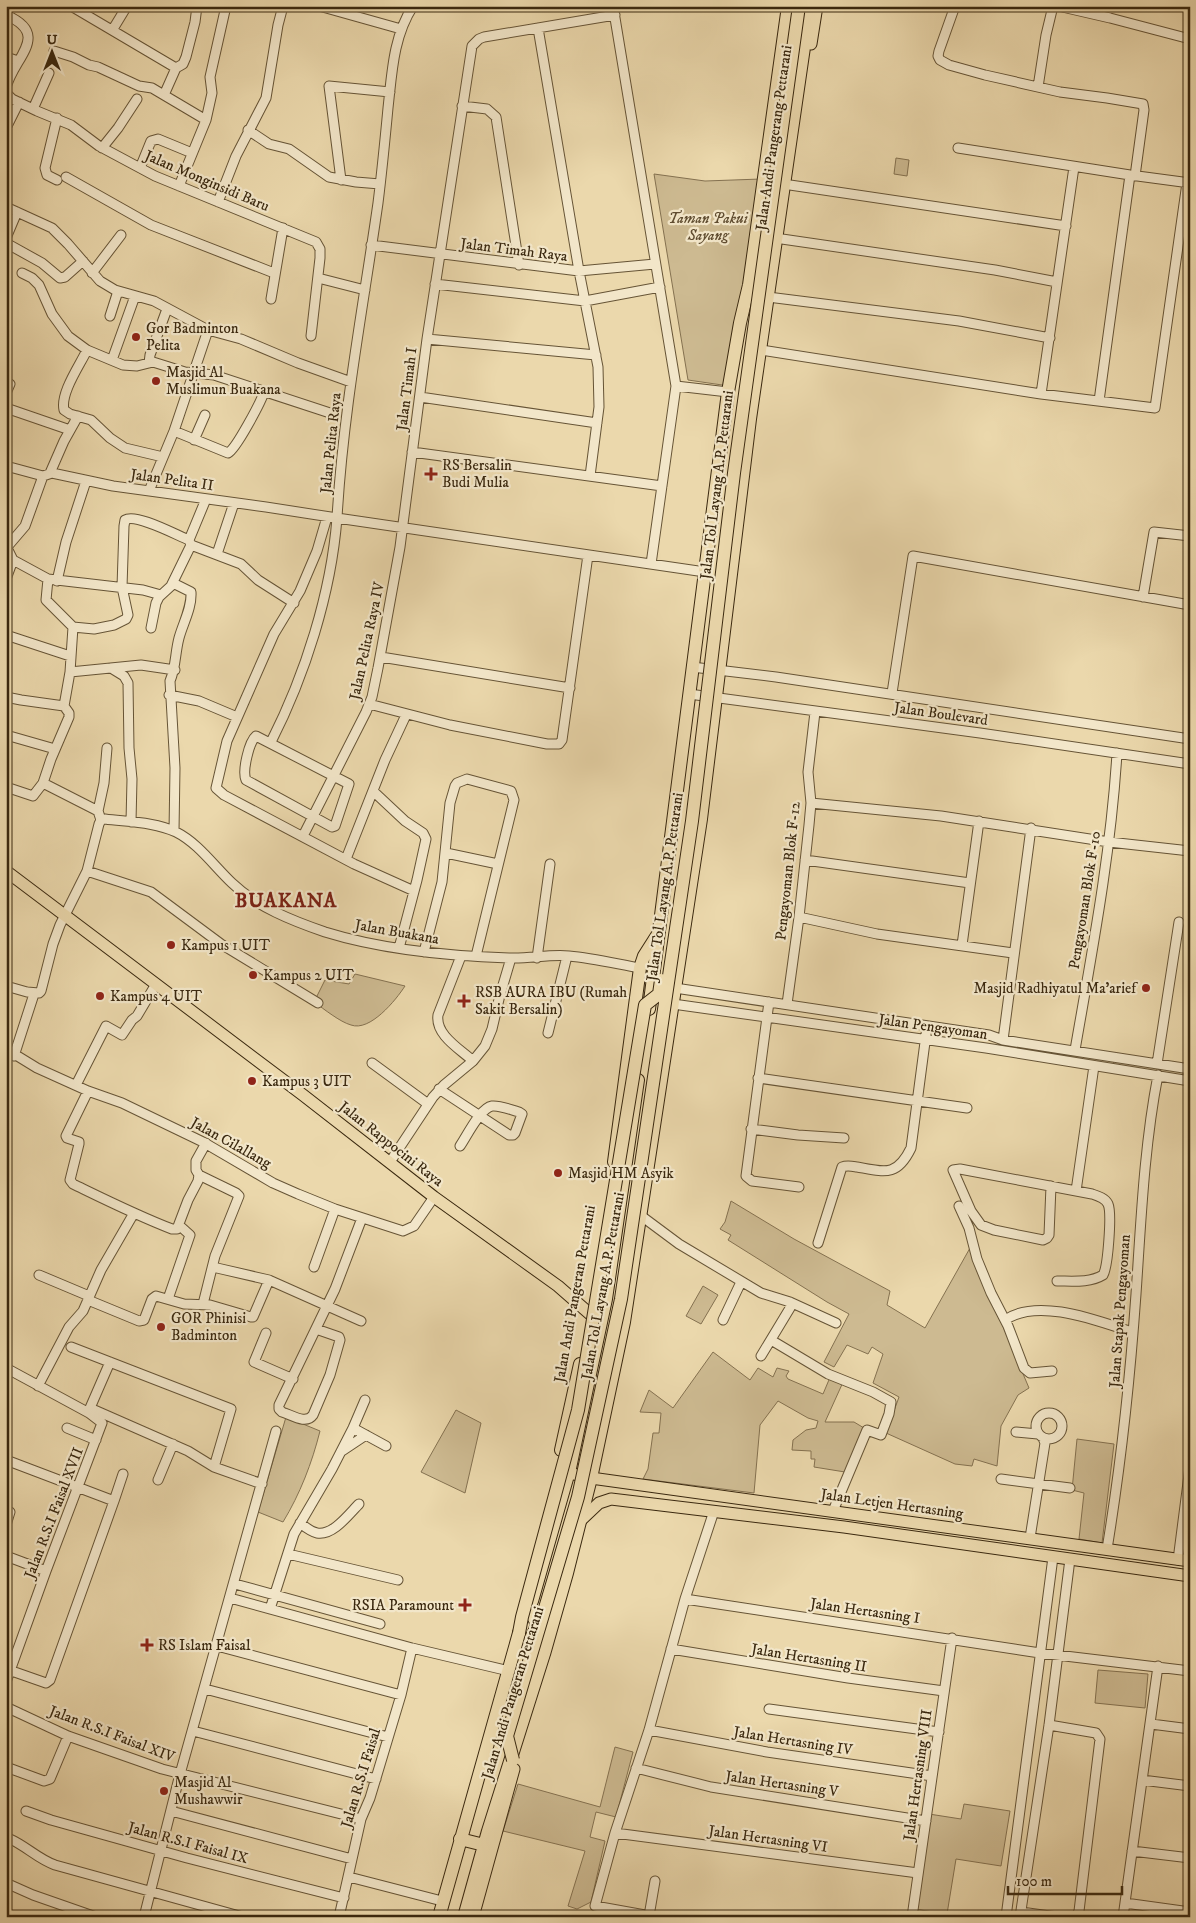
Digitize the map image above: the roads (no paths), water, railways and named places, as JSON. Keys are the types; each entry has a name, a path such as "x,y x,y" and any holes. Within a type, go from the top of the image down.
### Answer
{"highway":[{"name":"Jalan Andi Pangeran Pettarani","path":"439,1917 510,1666 538,1583 569,1473 606,1299 660,932 728,392 740,323 749,286 788,6"},
{"name":"Jalan Tol Layang A.P. Pettarani","path":"520,1633 522,1617 578,1410 645,1005 659,994 691,780 741,376 793,6"},
{"name":"Jalan Tol Layang A.P. Pettarani","path":"513,1759 507,1736 578,1497 620,1299 692,821 734,473 799,6"},
{"path":"773,271 813,6"},
{"name":"Jalan Andi Pangerang Pettarani","path":"637,1238 701,819 750,419 813,6"},
{"path":"733,367 738,379 743,381 750,381 758,368"},
{"path":"725,418 730,409 739,407 747,411 750,419"},
{"name":"Jalan Andi Pangeran Pettarani","path":"510,1666 520,1614 568,1421 590,1314 611,1186 640,968 650,945 660,932"},
{"path":"622,1199 624,1208 630,1212 641,1209"},
{"path":"616,1237 623,1227 629,1226 633,1229 637,1238"},
{"name":"Jalan Andi Pangeran Pettarani","path":"484,1845 513,1759 544,1654 591,1478 624,1322 637,1238"},
{"path":"471,1917 513,1759"},
{"path":"460,1839 484,1845 464,1917"}],"main road":[{"path":"773,271 782,239 813,6"},
{"name":"Jalan Rappocini Raya","path":"6,871 434,1197 558,1286 590,1314"},
{"name":"Jalan Letjen Hertasning","path":"569,1473 591,1478 1184,1561"},
{"name":"Jalan Letjen Hertasning","path":"580,1521 599,1503 611,1499 1190,1576"},
{"path":"938,1541 939,1526"}],"street":[{"path":"71,6 113,29 176,68"},
{"path":"113,29 127,6"},
{"path":"164,95 176,68 181,66 186,57 197,6"},
{"path":"179,186 206,120 212,94 211,72 226,6"},
{"path":"218,202 248,130 266,98 276,35 283,6"},
{"path":"318,6 401,29"},
{"name":"Jalan Pelita Raya","path":"271,742 292,694 320,614 333,554 343,450 380,184 392,65 401,29 413,6"},
{"path":"955,6 939,51 940,60 949,65 1060,92 1143,104 1144,110 1132,176 1099,401"},
{"path":"1038,87 1046,35 1053,6"},
{"path":"1058,6 1190,39"},
{"path":"590,476 599,399 596,355 579,271 538,28 614,10 676,386 651,564"},
{"path":"6,15 25,28 29,34 27,47 18,61 6,88"},
{"name":"Jalan Timah I","path":"402,527 435,284 472,46 484,37 538,28"},
{"path":"54,51 98,67 139,86 148,87 206,120"},
{"path":"6,57 18,61"},
{"path":"33,109 49,73"},
{"path":"341,180 329,86 390,92"},
{"name":"Jalan Monginsidi Baru","path":"6,94 33,109 71,125 102,148 140,168 316,242 320,258 311,336"},
{"path":"102,148 137,99"},
{"path":"6,128 19,102"},
{"path":"462,106 487,110 496,117 519,265"},
{"path":"57,118 45,168 47,175 61,178 151,225 274,273"},
{"path":"248,130 269,144 289,150 328,176 341,180 380,184"},
{"path":"140,168 151,141 154,139 192,153"},
{"path":"761,350 1041,394 1155,408 1188,183 1132,176 958,148"},
{"path":"1041,394 1074,167"},
{"path":"790,185 1066,226"},
{"path":"6,208 52,228 92,273 107,286 154,301 208,330 241,339 298,363 352,382"},
{"path":"6,238 17,212"},
{"path":"271,299 283,228"},
{"path":"92,273 121,235"},
{"path":"782,239 994,270 1057,282"},
{"path":"6,243 42,263 60,278 65,277 83,261"},
{"name":"Jalan Timah Raya","path":"371,245 579,271 655,264"},
{"path":"22,273 32,278 39,285 52,314 68,336 87,350 123,365 137,366 153,362 180,370 214,375 330,413"},
{"path":"318,278 365,290"},
{"path":"435,284 585,302 660,287"},
{"path":"110,316 118,291"},
{"path":"112,360 135,296"},
{"path":"768,297 959,321 1050,338"},
{"path":"149,363 150,355 167,309"},
{"path":"148,490 174,431 208,330"},
{"path":"427,339 596,355"},
{"path":"87,350 72,379 63,406 65,412 91,420 110,438 125,448 162,457"},
{"path":"676,386 728,392"},
{"path":"174,431 228,453 234,450 260,404 264,392"},
{"path":"420,397 597,423"},
{"path":"7,410 70,430"},
{"path":"194,440 205,415"},
{"path":"78,416 46,475 25,526 7,547 13,560 53,580 122,587 161,595"},
{"path":"412,452 662,486"},
{"name":"Jalan Pelita II","path":"6,466 46,475 337,518"},
{"path":"86,481 46,600 73,627 94,629 114,624 126,619 128,616 122,587 124,526 127,519 143,520 241,564 258,580 294,603"},
{"path":"151,628 156,602 173,582 206,499"},
{"path":"218,551 234,503"},
{"path":"327,517 314,559 294,603 274,634 227,741 216,788 220,793 346,859 414,892"},
{"path":"337,518 705,572"},
{"name":"Jalan Pelita Raya IV","path":"303,836 369,704 381,657 402,527"},
{"path":"1143,598 1154,532 1190,536"},
{"path":"369,704 450,725 555,745 559,744 562,740 570,688 588,555"},
{"path":"892,694 913,556 1189,606"},
{"path":"6,579 13,560"},
{"path":"173,582 189,590 191,599 179,638 174,670 170,681 169,695 174,736 175,768 174,831"},
{"path":"6,787 33,796 43,783 69,717 69,713 64,706 70,672 73,627"},
{"path":"6,635 70,656"},
{"path":"381,657 570,688"},
{"path":"70,672 141,664 174,670"},
{"name":"Jalan Boulevard","path":"692,667 892,694 1190,740"},
{"path":"111,668 124,676 128,683 129,748 132,779 131,822"},
{"name":"Jalan Boulevard","path":"689,694 1190,764"},
{"path":"169,695 199,701 237,717"},
{"path":"6,697 64,706"},
{"name":"Pengayoman Blok F-12","path":"787,1004 805,860 810,802 808,772 815,712"},
{"path":"346,859 385,760 406,715"},
{"path":"6,735 55,749"},
{"path":"256,736 271,742 333,776 349,784 336,825 332,827 246,780 244,770 253,737 256,736"},
{"path":"6,986 34,994 41,991 53,944 64,916 87,871 100,816 107,748"},
{"name":"Pengayoman Blok F-10","path":"1075,1050 1109,842 1117,753"},
{"path":"424,952 439,894 446,853 451,796 458,782 467,779 511,792 514,800 476,956"},
{"path":"43,783 100,816"},
{"path":"373,791 405,821 425,836 422,861 398,948"},
{"path":"810,802 979,820 1109,842 1190,851"},
{"name":"Jalan Buakana","path":"100,816 105,819 158,826 174,831 191,842 242,892 282,915 328,932 424,952 511,958 567,956 640,968"},
{"path":"962,945 979,820"},
{"path":"1003,1040 1031,828"},
{"path":"446,853 498,864"},
{"path":"805,860 970,883"},
{"path":"537,958 550,864"},
{"path":"87,871 151,892 221,944 318,1003"},
{"path":"799,917 877,934 1013,953"},
{"path":"1157,1064 1179,922"},
{"path":"461,956 438,1015 438,1024 441,1032 473,1061"},
{"path":"548,1033 567,956"},
{"path":"390,1162 439,1089 473,1061 486,1046 511,958"},
{"path":"76,1086 106,1026 122,1035 137,1016 156,984"},
{"name":"Jalan Pengayoman","path":"675,988 989,1035 1003,1040 1190,1069"},
{"path":"14,1056 34,994"},
{"path":"769,1002 746,1172 748,1179 769,1184 799,1187"},
{"name":"Jalan Pengayoman","path":"673,1004 986,1048 1190,1081"},
{"path":"818,1243 842,1167 849,1165 885,1171 893,1170 899,1167 911,1148 927,1027"},
{"name":"Jalan Cilallang","path":"6,1049 14,1056 76,1086 122,1103 206,1143 273,1183 335,1209 403,1231 409,1229 418,1221 434,1197"},
{"path":"372,1063 428,1104"},
{"path":"1076,1191 1094,1066"},
{"name":"Jalan Stapak Pengayoman","path":"1107,1549 1124,1435 1146,1158 1158,1075"},
{"path":"758,1078 967,1108"},
{"path":"439,1089 479,1117 513,1136 522,1114 492,1106 483,1111 479,1117 460,1146"},
{"path":"88,1091 66,1136 79,1142 70,1180 73,1184 106,1198 134,1214 172,1229 177,1229 180,1226 188,1200 198,1181 199,1175"},
{"path":"751,1129 844,1138"},
{"path":"203,1304 215,1256 239,1196 199,1175 196,1170 196,1161 206,1143"},
{"path":"1051,1186 1049,1235 1043,1240 994,1230 981,1225 974,1217 952,1170 960,1169 1051,1186 1101,1197 1109,1206 1107,1266 1103,1275 1094,1279 1057,1281"},
{"path":"959,1206 969,1228 977,1259 1026,1371 1033,1374 1052,1371"},
{"path":"314,1267 335,1209"},
{"path":"641,1209 679,1244 761,1294 790,1302 836,1323"},
{"path":"6,1368 38,1386 69,1327 81,1315 101,1270 134,1214"},
{"path":"316,1329 339,1337 340,1340 330,1375 313,1415 310,1419 305,1420 280,1411 280,1405 293,1379 316,1329 340,1279 362,1218"},
{"path":"168,1299 190,1235 180,1226"},
{"path":"217,1268 270,1280 361,1320"},
{"path":"39,1276 142,1322 154,1296 184,1304 203,1304 254,1317 270,1280"},
{"path":"723,1320 741,1282"},
{"path":"761,1356 790,1308 790,1302"},
{"path":"1004,1320 1026,1312 1048,1311 1083,1317 1132,1332"},
{"path":"266,1333 254,1362 293,1379"},
{"path":"771,1340 828,1374 873,1392 892,1402 881,1435 867,1430 833,1511"},
{"path":"71,1347 231,1409 214,1467"},
{"path":"90,1408 110,1362"},
{"name":"Jalan R.S.I Faisal XVII","path":"6,1682 8,1669 101,1426 101,1421 38,1386"},
{"path":"48,1386 105,1415 173,1444 214,1467 262,1484"},
{"path":"270,1609 300,1523 342,1451 365,1400"},
{"path":"67,1428 96,1440"},
{"path":"353,1428 386,1446"},
{"path":"144,1917 180,1774 276,1431"},
{"path":"1016,1432 1040,1436 1045,1443 1030,1538"},
{"path":"342,1451 366,1435"},
{"path":"158,1480 173,1444"},
{"path":"6,1460 114,1501"},
{"path":"1184,1561 1190,1467"},
{"path":"8,1669 46,1683 50,1680 123,1474"},
{"path":"1001,1479 1070,1488"},
{"path":"300,1523 320,1534 341,1522 359,1504"},
{"path":"6,1524 10,1512"},
{"path":"655,1881 653,1916 595,1906 615,1833 649,1730 685,1598 714,1512"},
{"path":"288,1554 398,1580"},
{"path":"6,1556 46,1570"},
{"path":"1006,1917 1054,1557"},
{"path":"1057,1917 1020,1914 1049,1725 1070,1559"},
{"path":"234,1584 380,1624"},
{"path":"230,1598 412,1648 510,1666"},
{"name":"Jalan Hertasning I","path":"685,1598 1040,1652 1190,1671"},
{"path":"1047,1606 1063,1609"},
{"path":"329,1626 333,1612"},
{"name":"Jalan Hertasning VIII","path":"912,1917 952,1638"},
{"path":"217,1646 401,1695"},
{"name":"Jalan R.S.I Faisal","path":"340,1917 361,1819 376,1779 401,1695 412,1648"},
{"name":"Jalan Hertasning II","path":"671,1649 848,1678 944,1691"},
{"path":"1123,1917 1158,1666"},
{"path":"205,1689 388,1737"},
{"name":"Jalan R.S.I Faisal XIV","path":"6,1707 68,1736 180,1774 361,1819"},
{"path":"769,1708 938,1732"},
{"path":"1151,1724 1190,1729"},
{"path":"1049,1725 1096,1733 1100,1739 1076,1917"},
{"name":"Jalan Hertasning IV","path":"649,1730 767,1752 932,1776"},
{"path":"193,1731 376,1779"},
{"path":"6,1767 47,1781 50,1779 68,1736"},
{"name":"Jalan Hertasning V","path":"636,1768 711,1787 926,1821"},
{"path":"1142,1780 1190,1786"},
{"name":"Jalan R.S.I Faisal IX","path":"26,1811 51,1820 162,1851 344,1898"},
{"path":"171,1811 352,1859"},
{"name":"Jalan Hertasning VI","path":"615,1833 918,1874"},
{"path":"10,1839 23,1844 35,1855 54,1865 242,1917"},
{"path":"1132,1851 1190,1858"},
{"path":"349,1877 442,1901"},
{"path":"6,1883 33,1895 96,1917"},
{"path":"1125,1902 1190,1912"}],"place":[{"name":"Gor Badminton Pelita","path":"136,337"},
{"name":"Masjid Al Muslimun Buakana","path":"156,381"},
{"name":"RS Bersalin Budi Mulia","path":"431,474"},
{"name":"Kampus 1 UIT","path":"171,945"},
{"name":"Kampus 2 UIT","path":"253,975"},
{"name":"Masjid Radhiyatul Ma'arief","path":"1146,988"},
{"name":"Kampus 4 UIT","path":"100,996"},
{"name":"RSB AURA IBU (Rumah Sakit Bersalin)","path":"464,1001"},
{"name":"Kampus 3 UIT","path":"252,1081"},
{"name":"Masjid HM Asyik","path":"558,1173"},
{"name":"GOR Phinisi Badminton","path":"161,1327"},
{"name":"RSIA Paramount","path":"465,1605"},
{"name":"RS Islam Faisal","path":"147,1645"},
{"name":"Masjid Al Mushawwir","path":"164,1791"}],"district":[{"name":"BUAKANA","path":"286,901"}],"park label":[{"name":"Taman Pakui Sayang","path":"708,226"}]}
